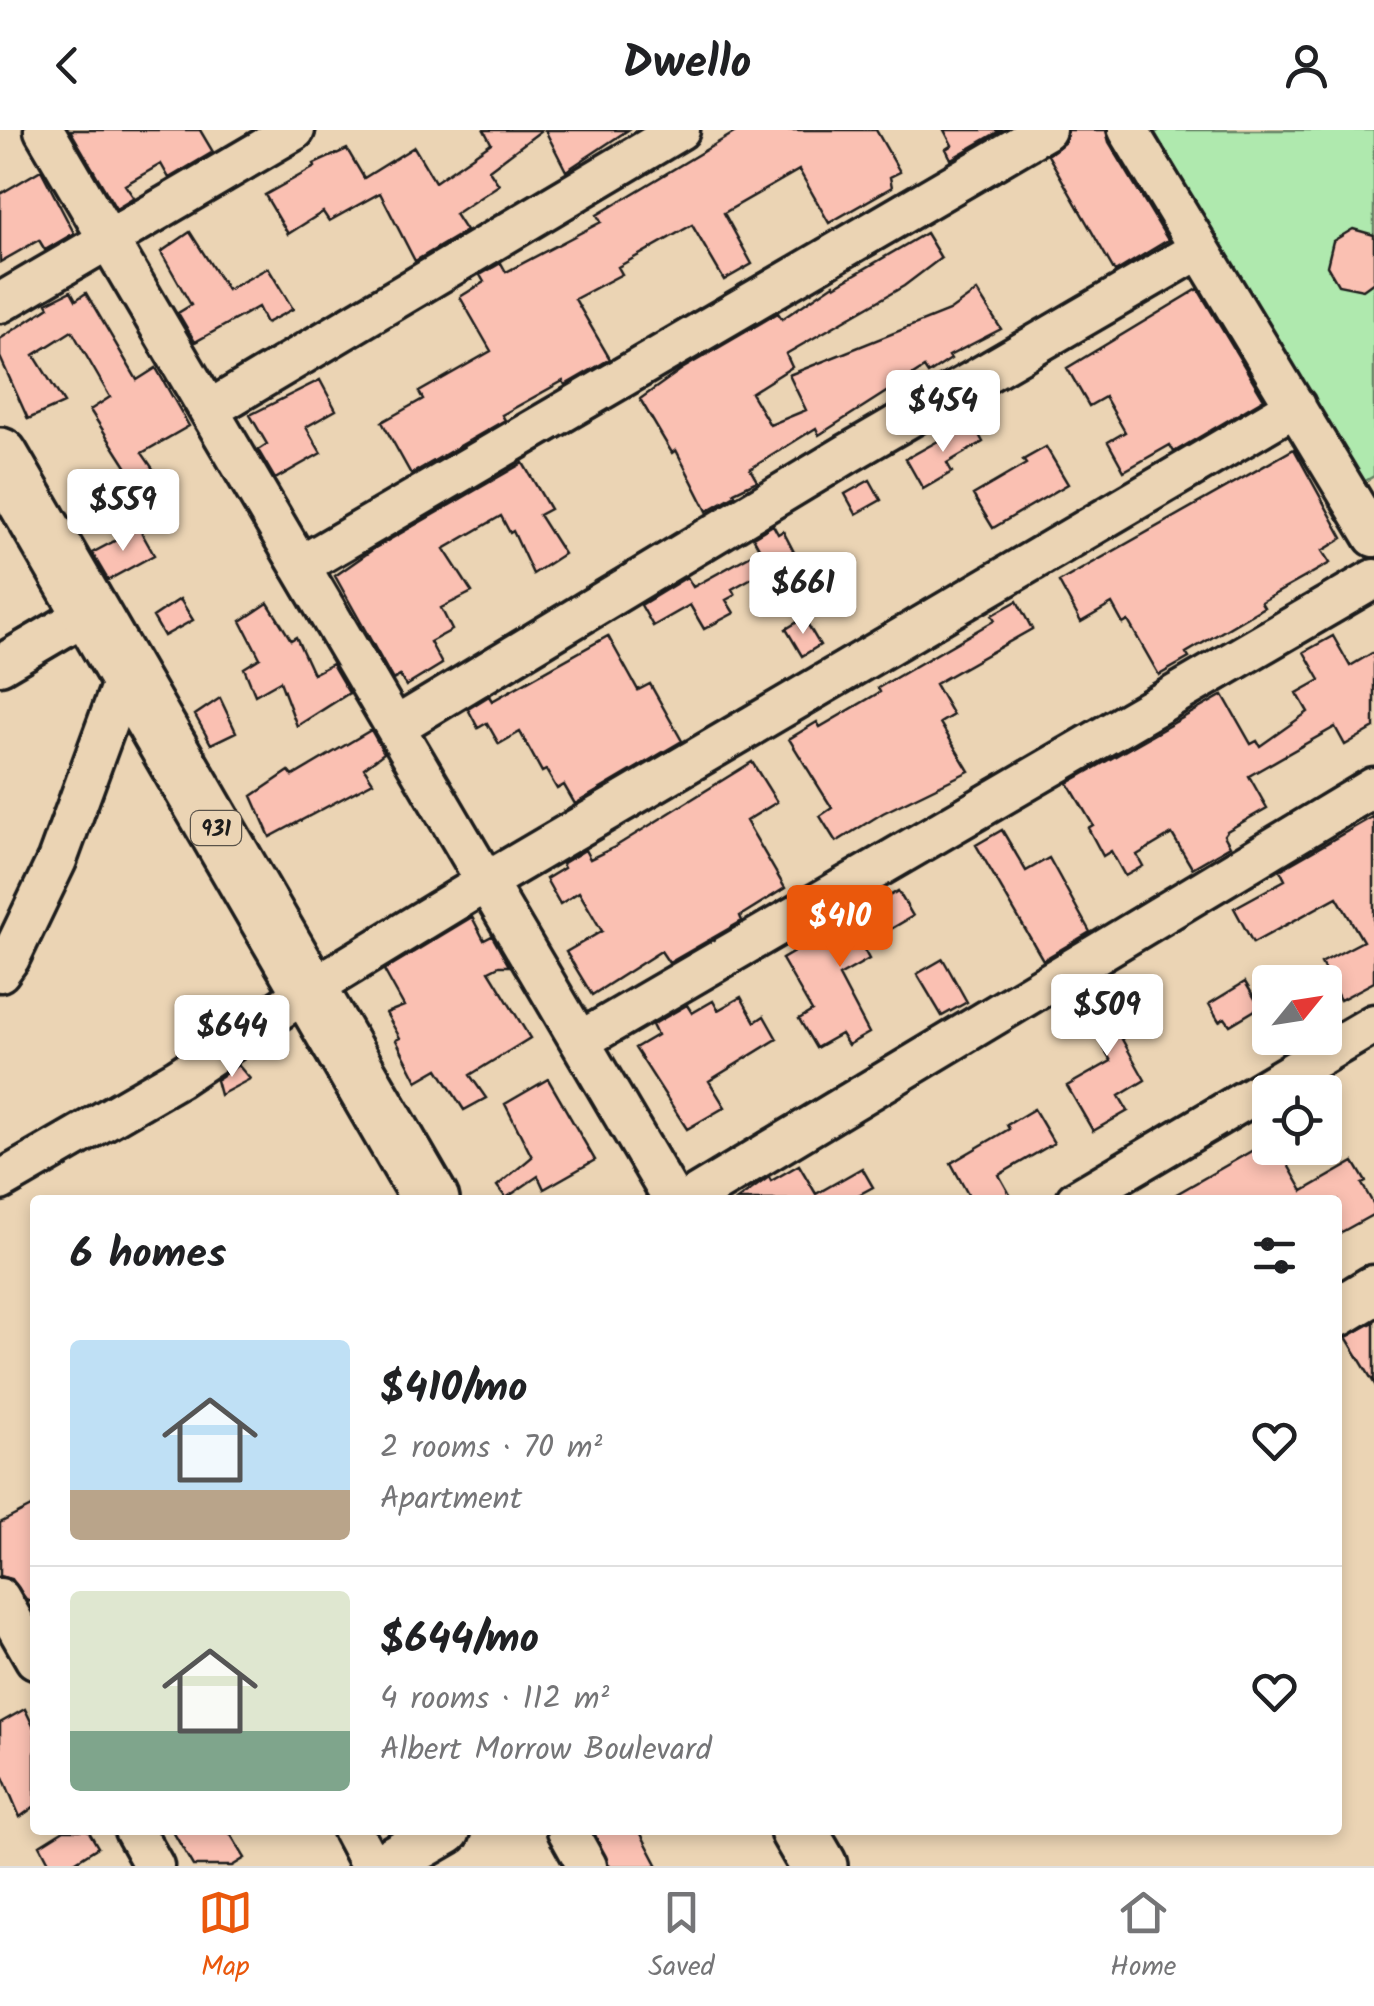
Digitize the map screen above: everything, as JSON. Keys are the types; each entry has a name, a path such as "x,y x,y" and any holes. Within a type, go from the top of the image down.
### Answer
{"highway":[{"name":"931","path":"0,456 428,1195"},
{"path":"801,1835 819,1866"}],"main road":[{"path":"1342,1310 1374,1290"},
{"path":"384,1866 437,1835"}],"street":[{"path":"44,130 670,1195"},
{"path":"0,303 295,130"},
{"path":"209,410 680,130"},
{"path":"300,566 1046,130"},
{"path":"1128,130 1374,537"},
{"path":"395,727 847,454 1198,250"},
{"path":"0,1181 178,1078 309,990 486,882 1296,406"},
{"path":"580,1041 1374,579"},
{"path":"0,665 90,612"},
{"path":"0,972 57,860 126,672"},
{"path":"696,1195 1374,787"},
{"path":"1084,1195 1374,1024"},
{"path":"0,1598 30,1650"},
{"path":"137,1835 154,1866"},
{"path":"355,1835 371,1866"},
{"path":"570,1835 587,1866"}],"green space":[{"path":"1374,130 1374,476 1360,484 1155,133"}],"building":[{"path":"70,130 200,130 213,152 169,178 161,164 125,185 134,198 116,209"},
{"path":"484,130 542,130 489,170 499,185 455,214 466,231 415,261 380,193 329,221 323,212 288,234 265,195 315,167 314,164 347,149 364,178 414,147 435,182 491,143"},
{"path":"545,130 628,130 566,171"},
{"path":"739,130 876,130 900,172 890,177 892,187 829,223 799,170 724,213 752,264 724,280 692,225 618,267 622,274 575,299 610,359 502,415 505,420 411,474 382,422 423,399 419,392 491,351 460,297 484,282 480,275 501,263 506,272 601,222 597,215"},
{"path":"944,130 1001,130 951,159 946,149 952,145"},
{"path":"1068,130 1106,130 1109,142 1168,240 1115,272 1048,155 1065,142"},
{"path":"41,170 74,233 45,250 39,240 0,262 0,194"},
{"path":"1353,229 1374,235 1374,282 1363,290 1338,285 1327,266 1333,241"},
{"path":"190,232 227,290 268,268 293,309 266,323 258,307 195,342 178,313 191,305 161,252"},
{"path":"926,233 941,258 904,286 786,354 792,367 751,393 770,425 806,410 789,375 949,311 977,291 1001,329 949,356 951,359 928,374 924,368 819,435 816,428 750,469 757,481 707,511 676,450 672,453 640,399 682,369 778,313 782,319 834,284"},
{"path":"1198,289 1264,399 1174,452 1170,445 1124,471 1108,442 1125,432 1105,397 1089,406 1067,368"},
{"path":"71,291 76,300 86,293 137,380 156,368 189,426 142,453 174,499 147,519 123,471 127,468 90,410 110,397 72,331 34,355 64,403 28,419 0,357 0,339 49,307 47,303"},
{"path":"320,380 336,410 306,427 321,453 275,479 258,450 267,444 250,415"},
{"path":"972,422 983,442 947,463 952,472 923,489 906,459"},
{"path":"1046,447 1068,484 993,528 973,495 1026,464 1023,460"},
{"path":"1294,449 1343,538 1322,551 1330,563 1261,602 1264,607 1186,653 1189,658 1159,675 1128,621 1123,624 1112,604 1081,622 1059,582"},
{"path":"523,463 550,509 539,515 564,554 533,574 513,531 510,533 501,516 444,549 472,592 441,608 452,630 430,642 442,664 406,686 400,676 393,680 335,576 375,548"},
{"path":"870,480 881,500 856,514 845,494"},
{"path":"773,525 778,534 783,531 795,554 732,589 735,595 726,600 734,613 704,629 690,605 653,626 641,605 687,577 693,587 760,550 753,537"},
{"path":"139,528 154,555 108,580 92,553"},
{"path":"180,599 193,620 164,636 153,617"},
{"path":"1017,601 1032,629 935,684 953,715 940,723 969,771 883,813 836,842 820,816 832,808 789,739 817,722 820,727 880,692 878,688 995,620 992,615"},
{"path":"268,603 291,640 296,637 313,674 332,664 349,693 297,726 280,681 255,695 244,668 260,658 241,621"},
{"path":"804,618 820,645 802,656 786,629"},
{"path":"608,636 638,690 650,684 682,741 575,804 564,785 557,789 546,770 542,772 520,732 499,744 487,723 478,728 468,709 489,696 492,701"},
{"path":"1333,636 1350,666 1374,652 1374,728 1345,745 1335,727 1249,776 1267,808 1227,831 1224,835 1230,846 1192,868 1172,834 1137,855 1143,866 1125,876 1111,851 1103,856 1088,828 1093,825 1068,783 1223,695 1251,744 1257,741 1260,746 1308,712 1297,693 1320,680 1304,652"},
{"path":"220,698 236,732 211,744 195,715"},
{"path":"371,730 384,753 364,768 373,782 270,837 252,796 289,771 293,776"},
{"path":"752,762 777,802 746,821 785,888 740,916 742,921 669,963 661,951 592,995 566,952 602,931 579,892 560,904 546,879 585,850 590,859 613,848"},
{"path":"1374,816 1374,982 1342,999 1342,965 1321,963 1363,941 1337,897 1253,943 1234,908 1285,880 1280,870"},
{"path":"1002,830 1026,871 1049,858 1090,932 1043,960 976,845"},
{"path":"898,891 913,916 862,946 869,959 839,976 869,1033 848,1045 841,1034 816,1048 799,1019 812,1011 782,959"},
{"path":"472,917 484,940 492,936 509,966 489,971 530,1038 470,1075 486,1098 464,1110 438,1069 417,1081 386,1013 404,1006 384,970"},
{"path":"943,959 967,1002 942,1016 917,974"},
{"path":"1111,980 1135,1024 1119,1034 1145,1080 1119,1096 1128,1111 1093,1131 1067,1086 1111,1061 1076,1000"},
{"path":"1245,982 1252,994 1252,1012 1230,1025 1225,1018 1219,1021 1209,1004"},
{"path":"741,997 755,1022 764,1016 777,1039 709,1081 725,1107 687,1129 635,1048 657,1035 652,1025 687,1005 692,1013 713,1001 718,1010"},
{"path":"238,1065 250,1079 220,1095 216,1080"},
{"path":"548,1079 595,1160 544,1189 538,1176 510,1195 504,1195 497,1186 532,1157 505,1104"},
{"path":"1034,1109 1054,1143 999,1175 1010,1195 968,1195 951,1163 1009,1129 1007,1125"},
{"path":"1252,1151 1252,1165 1288,1165 1303,1191 1354,1162 1366,1182 1362,1184 1374,1205 1374,1214 1342,1232 1342,1195 1175,1195"},
{"path":"799,1165 816,1194 862,1168 873,1187 858,1195 744,1195 769,1177 771,1181"},
{"path":"1374,1322 1374,1383 1346,1337"},
{"path":"30,1508 28,1602 12,1579 0,1576 0,1523"},
{"path":"25,1709 30,1720 30,1810 20,1817 0,1770 0,1723"},
{"path":"56,1835 91,1835 98,1847 68,1866 51,1866 40,1845"},
{"path":"175,1835 231,1835 245,1858 232,1866 193,1866"},
{"path":"595,1835 642,1835 658,1866 609,1866"}]}
